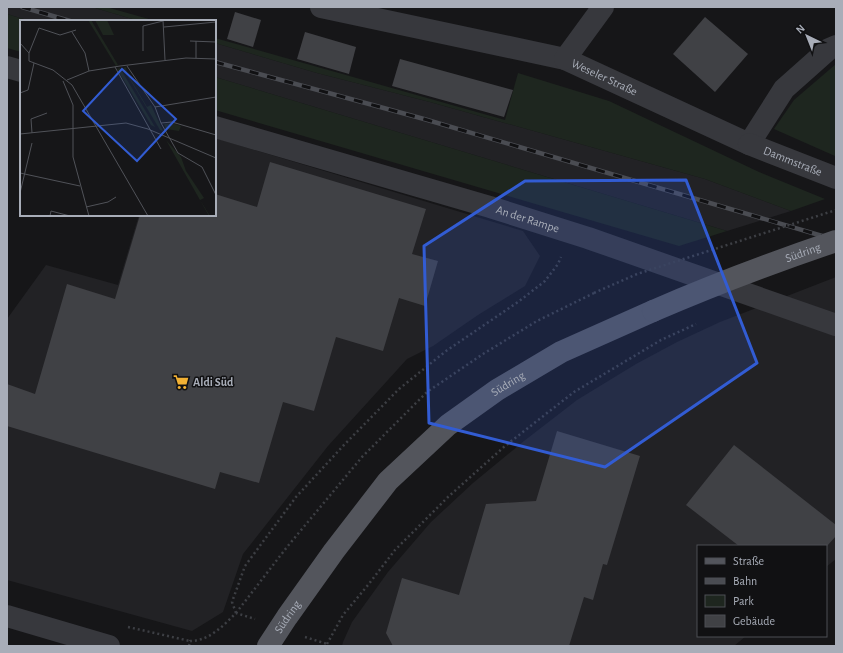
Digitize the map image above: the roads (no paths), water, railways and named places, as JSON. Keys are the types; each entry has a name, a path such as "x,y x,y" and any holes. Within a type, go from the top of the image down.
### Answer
{"main road":[{"name":"Südring","path":"268,646 334,550 388,481 448,425 497,390 561,352 653,311 782,260 836,241"}],"street":[{"name":"Weseler Straße","path":"321,7 565,59 749,144"},
{"path":"565,59 603,7"},
{"path":"749,144 784,89 829,49 836,46"},
{"path":"7,67 20,71"},
{"name":"An der Rampe","path":"216,127 490,207 570,232 836,325"},
{"name":"Dammstraße","path":"749,144 836,178"},
{"path":"7,616 110,646"}],"railway":[{"path":"22,7 67,20"},
{"path":"216,62 424,119 836,240"}],"place":[{"name":"Aldi Süd","path":"181,382"}]}
